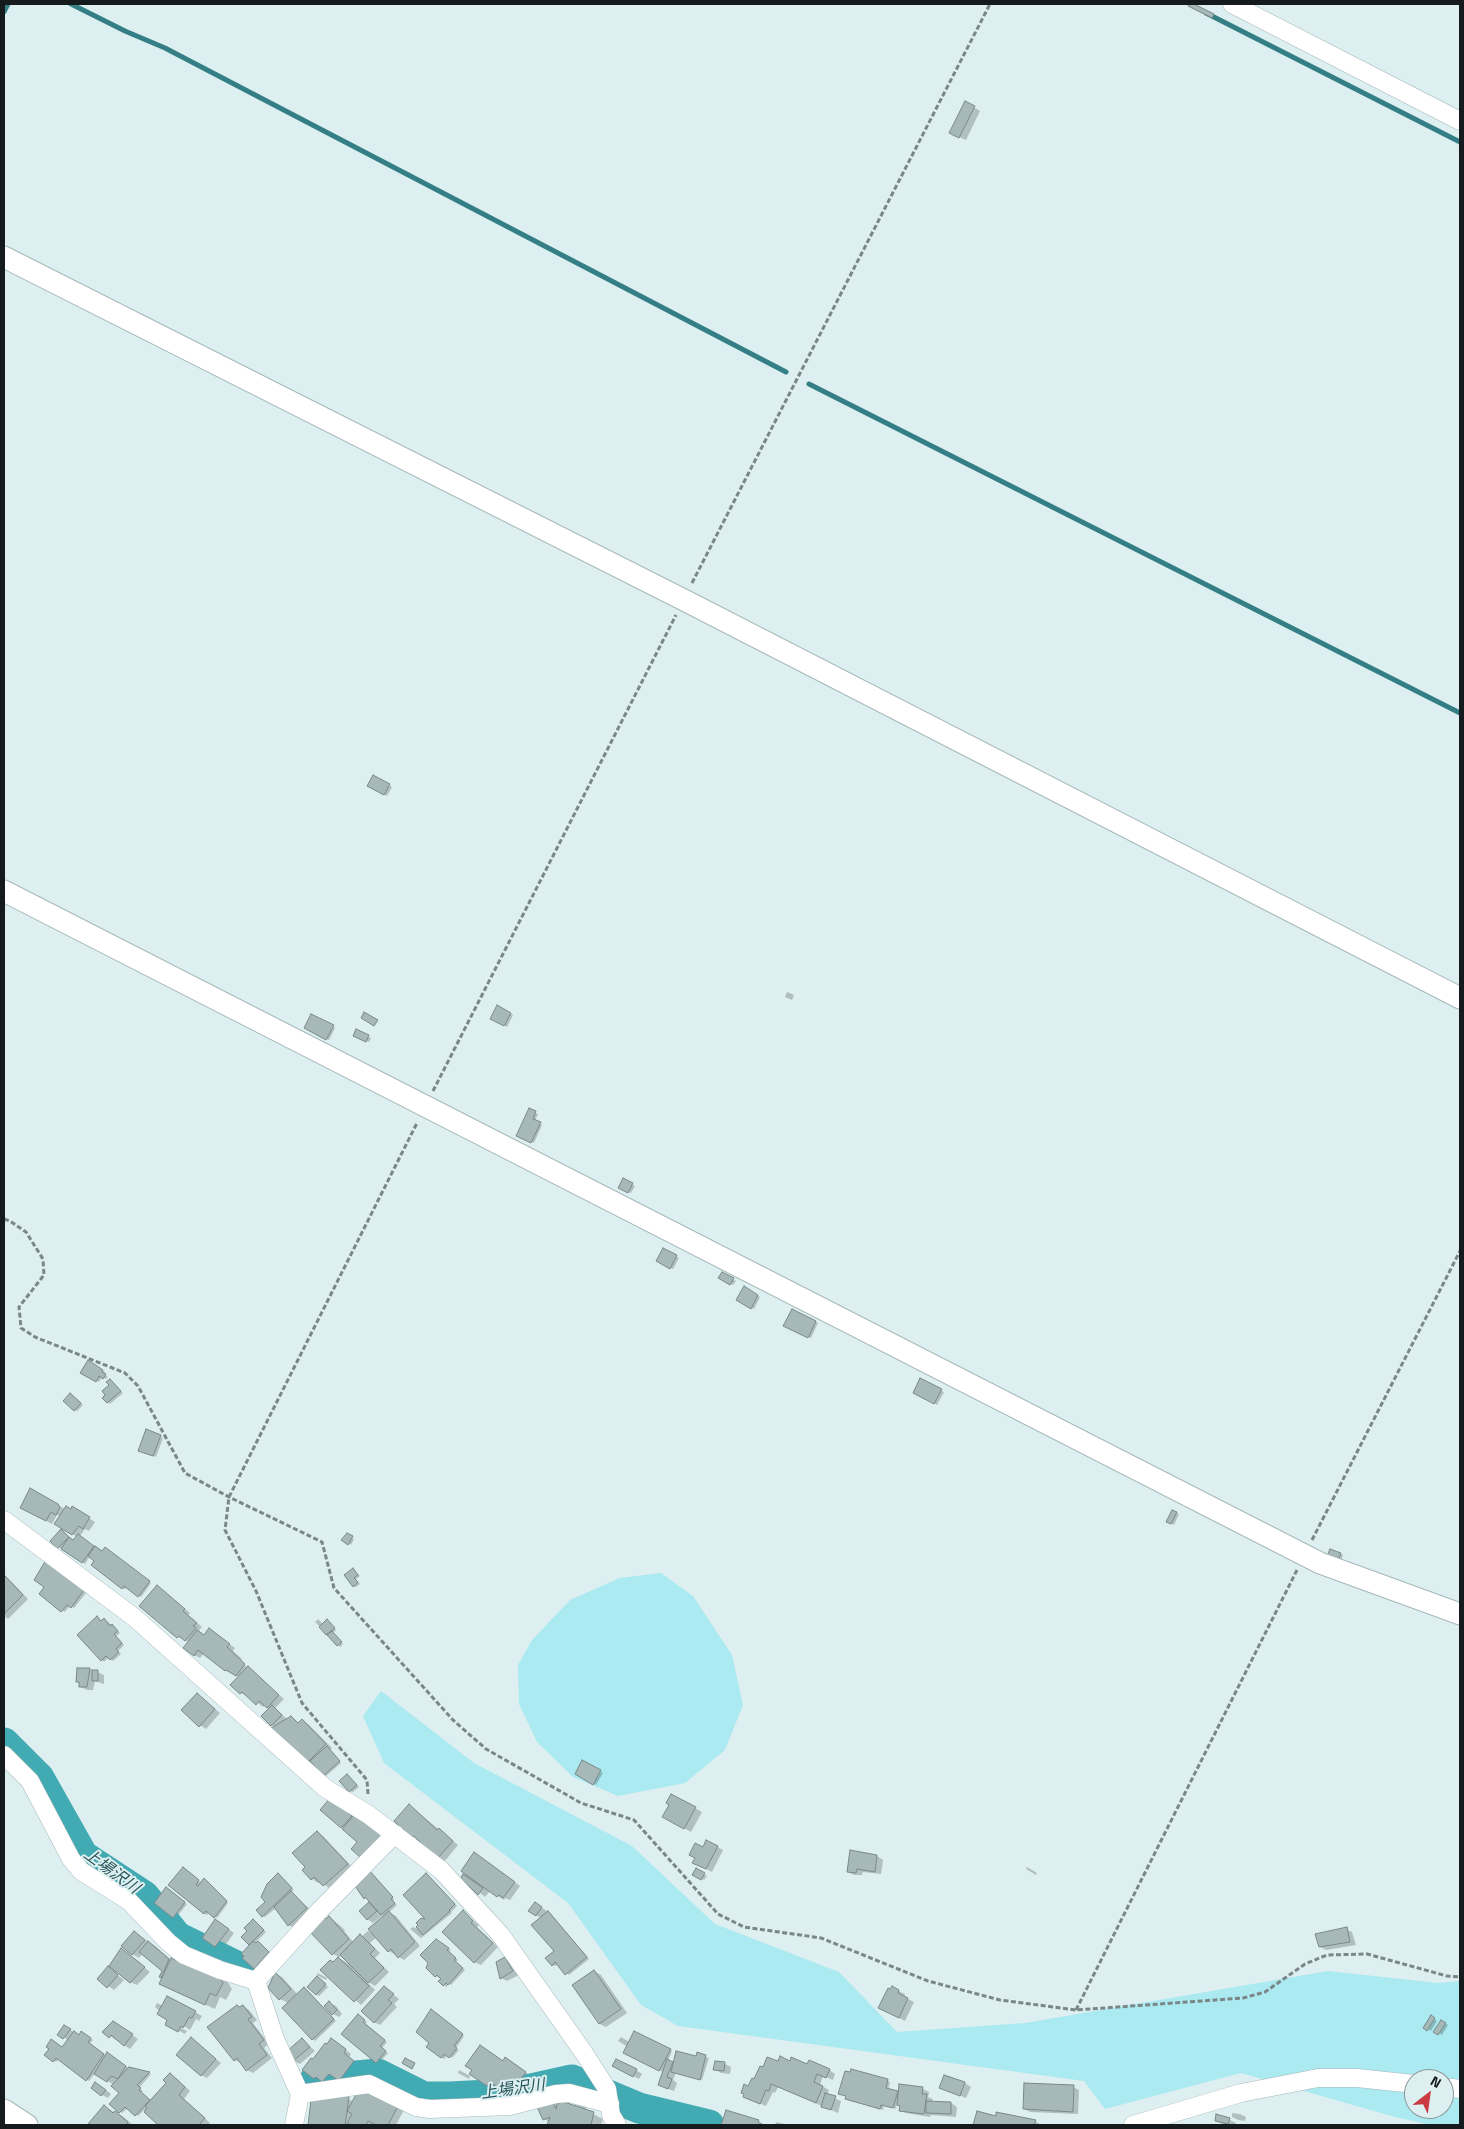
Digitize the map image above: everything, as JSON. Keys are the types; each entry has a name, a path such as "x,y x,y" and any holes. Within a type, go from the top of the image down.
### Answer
{"street":[{"path":"1232,4 1460,121"},
{"path":"4,257 684,600 1460,998"},
{"path":"4,891 1320,1563 1460,1614"},
{"path":"4,1520 135,1618 325,1788 369,1815 441,1870 500,1934 607,2089 611,2115 617,2125"},
{"path":"4,1755 30,1781 71,1859 82,1871 129,1901 144,1914 168,1942 184,1955 220,1970 256,1980"},
{"path":"256,1980 320,1910 395,1834"},
{"path":"256,1980 275,2039 300,2094 294,2125"},
{"path":"1133,2125 1240,2093 1318,2078 1357,2078 1404,2083"},
{"path":"300,2094 369,2084 416,2107 430,2109 510,2106 556,2094 569,2093 610,2104"},
{"path":"4,2110 28,2125"}],"path":[{"path":"369,1815 367,1780 302,1703 256,1591 225,1530 229,1497 425,1106 990,4"},
{"path":"4,1219 10,1220 26,1232 43,1259 44,1275 19,1307 21,1328 35,1337 125,1372 138,1386 185,1473 229,1497 322,1542 334,1588 453,1720 486,1748 581,1803 634,1820 718,1914 744,1928 821,1938 928,1980 1000,2000 1076,2010 1243,1998 1265,1992 1305,1964 1327,1955 1367,1954 1447,1976 1460,1977"},
{"path":"1076,2010 1304,1554 1460,1251"}],"shaded area":[{"path":"661,1573 693,1596 732,1655 743,1705 725,1750 685,1783 618,1796 573,1777 537,1742 519,1704 518,1665 532,1640 570,1600 620,1578"},
{"path":"381,1691 474,1763 632,1846 715,1924 839,1972 897,2032 1025,2023 1328,1971 1438,1983 1460,1981 1460,2125 1431,2125 1404,2119 1395,2117 1241,2073 1105,2109 1084,2081 678,2026 641,2005 568,1903 384,1763 363,1716"}],"building":[{"path":"1188,4 1194,4 1214,14 1212,18 1188,6"},
{"path":"965,101 975,106 959,138 949,133"},
{"path":"373,775 390,784 384,795 367,786"},
{"path":"497,1005 511,1013 504,1026 490,1019"},
{"path":"364,1012 378,1020 374,1026 361,1018"},
{"path":"311,1014 334,1025 326,1040 304,1028"},
{"path":"356,1029 369,1035 366,1042 353,1036"},
{"path":"529,1108 536,1111 533,1119 541,1122 531,1143 516,1136"},
{"path":"623,1178 633,1183 628,1193 618,1188"},
{"path":"663,1248 677,1255 670,1269 656,1261"},
{"path":"722,1272 734,1278 730,1285 718,1278"},
{"path":"744,1286 758,1295 751,1309 736,1300"},
{"path":"792,1309 816,1321 808,1338 783,1326"},
{"path":"88,1360 103,1370 102,1372 106,1374 103,1379 99,1376 96,1382 80,1373"},
{"path":"920,1378 942,1389 934,1404 913,1393"},
{"path":"110,1379 121,1391 107,1403 102,1398 105,1395 102,1391 109,1385 106,1382"},
{"path":"70,1393 81,1403 74,1411 63,1401"},
{"path":"146,1429 161,1435 153,1456 138,1451"},
{"path":"30,1488 58,1504 60,1507 56,1515 51,1512 46,1521 20,1508"},
{"path":"66,1506 71,1509 72,1506 90,1517 83,1529 79,1526 72,1535 54,1524"},
{"path":"1172,1510 1177,1512 1171,1524 1166,1522"},
{"path":"61,1529 69,1537 57,1549 50,1541"},
{"path":"347,1533 353,1536 348,1545 341,1540"},
{"path":"78,1534 94,1546 82,1563 61,1549 69,1537 73,1540"},
{"path":"95,1546 102,1551 105,1547 150,1581 138,1597 124,1586 122,1589 91,1565 94,1561 88,1556"},
{"path":"1330,1549 1341,1553 1338,1560 1327,1556"},
{"path":"46,1560 84,1590 71,1608 67,1605 61,1612 39,1594 44,1587 34,1580"},
{"path":"353,1568 358,1575 354,1578 358,1582 353,1587 344,1575"},
{"path":"4,1575 23,1595 4,1614"},
{"path":"157,1585 185,1609 183,1611 197,1623 193,1626 196,1628 185,1641 179,1636 177,1638 139,1606"},
{"path":"97,1616 101,1621 104,1618 110,1626 112,1624 118,1631 114,1634 122,1643 116,1649 119,1652 110,1660 106,1656 101,1661 77,1635"},
{"path":"327,1619 335,1628 326,1635 319,1627"},
{"path":"209,1628 230,1644 227,1647 245,1664 236,1676 225,1671 198,1650 194,1656 183,1648 197,1630 204,1635"},
{"path":"332,1631 342,1642 337,1646 327,1635"},
{"path":"248,1666 279,1695 267,1708 259,1701 256,1705 242,1692 240,1694 230,1685"},
{"path":"77,1668 90,1668 87,1687 79,1687 79,1682 76,1682"},
{"path":"92,1670 98,1670 98,1681 92,1681"},
{"path":"197,1693 215,1709 199,1727 181,1710"},
{"path":"272,1705 282,1715 271,1726 261,1716"},
{"path":"291,1716 298,1723 302,1719 326,1744 309,1761 306,1759 304,1761 271,1728"},
{"path":"327,1746 340,1761 323,1776 310,1761"},
{"path":"582,1760 601,1770 593,1785 575,1774"},
{"path":"347,1774 357,1785 349,1792 339,1781"},
{"path":"671,1794 696,1807 684,1829 662,1817 669,1805 666,1803"},
{"path":"330,1798 352,1816 341,1828 320,1810"},
{"path":"409,1804 437,1830 439,1828 453,1841 437,1859 414,1836 412,1838 394,1821"},
{"path":"356,1813 381,1835 361,1858 351,1849 357,1842 342,1829"},
{"path":"317,1831 348,1864 323,1886 314,1877 311,1880 302,1870 305,1867 292,1853"},
{"path":"706,1840 718,1846 706,1869 692,1863 695,1858 689,1855 695,1843 703,1847"},
{"path":"850,1850 877,1855 875,1872 857,1869 856,1873 847,1872"},
{"path":"474,1852 515,1882 503,1898 499,1895 497,1897 461,1871"},
{"path":"183,1867 199,1880 196,1885 198,1886 204,1878 227,1901 214,1918 206,1911 204,1914 168,1885"},
{"path":"696,1868 705,1873 701,1880 692,1875"},
{"path":"368,1869 393,1897 391,1899 395,1903 381,1915 365,1897 364,1899 353,1883"},
{"path":"278,1873 292,1888 262,1917 256,1910 265,1902 261,1897 267,1884"},
{"path":"426,1873 455,1904 450,1911 423,1935 416,1927 418,1925 416,1923 421,1918 425,1919 403,1895"},
{"path":"463,1874 483,1888 478,1895 461,1878"},
{"path":"166,1887 185,1902 173,1918 154,1903"},
{"path":"291,1891 307,1908 288,1926 274,1907"},
{"path":"369,1902 377,1911 367,1920 359,1911"},
{"path":"535,1902 542,1907 536,1916 528,1911"},
{"path":"463,1910 473,1921 471,1923 493,1943 474,1963 442,1932"},
{"path":"389,1911 415,1942 398,1958 391,1949 388,1952 368,1929"},
{"path":"548,1911 587,1957 565,1975 555,1962 552,1966 545,1958 554,1951 531,1925"},
{"path":"329,1916 349,1939 332,1955 309,1931 324,1917 326,1919"},
{"path":"215,1919 229,1929 215,1947 202,1938"},
{"path":"253,1919 264,1930 249,1945 241,1937 247,1931 244,1928"},
{"path":"1347,1927 1350,1942 1319,1947 1315,1934"},
{"path":"134,1931 145,1940 132,1955 121,1946"},
{"path":"360,1934 375,1949 370,1954 384,1968 368,1983 340,1955"},
{"path":"436,1939 449,1948 447,1950 456,1958 454,1960 463,1968 448,1985 446,1983 443,1986 438,1981 441,1979 437,1975 435,1977 426,1968 428,1963 420,1955"},
{"path":"148,1941 169,1959 161,1978 159,1977 162,1971 139,1952"},
{"path":"253,1941 256,1943 258,1941 269,1952 254,1969 242,1958 244,1956 241,1954"},
{"path":"121,1948 145,1967 130,1983 109,1966"},
{"path":"338,1957 369,1986 354,2002 320,1970 330,1960 333,1962"},
{"path":"505,1957 513,1971 500,1979 496,1962"},
{"path":"171,1958 200,1971 201,1968 217,1974 223,1983 216,1996 210,1993 205,2005 159,1984"},
{"path":"108,1966 118,1975 107,1988 97,1979"},
{"path":"594,1970 621,2009 599,2024 572,1985"},
{"path":"275,1972 291,1989 279,2000 268,1988"},
{"path":"317,1976 326,1984 316,1995 307,1987"},
{"path":"384,1986 394,1994 388,2000 392,2003 374,2023 361,2011"},
{"path":"892,1986 899,1990 898,1993 908,1998 899,2018 878,2008 888,1988 890,1989"},
{"path":"304,1987 334,2019 312,2040 282,2008"},
{"path":"167,1996 196,2011 192,2018 189,2017 183,2028 181,2026 178,2032 165,2025 167,2020 157,2014"},
{"path":"329,2001 337,2010 332,2015 324,2006"},
{"path":"237,2005 239,2007 243,2005 252,2017 248,2019 264,2040 259,2044 267,2055 246,2071 237,2058 234,2061 207,2027"},
{"path":"431,2009 463,2034 454,2046 457,2048 449,2058 444,2054 441,2058 426,2047 429,2043 416,2032"},
{"path":"358,2014 365,2020 363,2022 385,2040 380,2046 386,2051 376,2063 341,2034"},
{"path":"1431,2015 1435,2018 1427,2031 1423,2028"},
{"path":"1441,2020 1446,2023 1438,2035 1433,2032"},
{"path":"113,2021 133,2034 124,2046 111,2035 109,2038 102,2032"},
{"path":"64,2025 71,2029 63,2039 57,2035"},
{"path":"74,2031 79,2035 81,2031 91,2038 88,2042 104,2054 86,2081 56,2058 53,2062 44,2055 49,2049 46,2047 51,2039 62,2047"},
{"path":"634,2031 671,2049 659,2071 623,2053"},
{"path":"191,2037 216,2059 201,2076 176,2055"},
{"path":"302,2038 310,2047 293,2061 286,2052"},
{"path":"331,2038 346,2049 344,2053 354,2061 339,2081 329,2074 322,2082 316,2077 314,2079 302,2070"},
{"path":"480,2045 503,2061 505,2057 526,2072 513,2090 502,2082 498,2087 490,2082 487,2086 469,2074 472,2070 465,2066"},
{"path":"676,2051 696,2056 697,2052 706,2055 700,2080 671,2072"},
{"path":"107,2052 126,2066 118,2079 111,2076 107,2082 94,2074"},
{"path":"780,2056 790,2061 791,2057 807,2064 809,2060 830,2069 826,2078 817,2074 814,2082 823,2086 816,2103 771,2084 769,2091 766,2090 760,2104 743,2097 744,2094 741,2093 744,2084 748,2086 752,2078 754,2079 760,2066 763,2067 767,2057 778,2061"},
{"path":"405,2058 415,2063 412,2069 402,2063"},
{"path":"616,2059 637,2069 633,2077 612,2066"},
{"path":"667,2059 673,2062 667,2077 672,2079 668,2089 658,2085"},
{"path":"715,2061 725,2062 724,2071 713,2070"},
{"path":"129,2067 150,2072 137,2085 141,2088 139,2090 150,2100 135,2116 125,2107 119,2113 109,2104 119,2093 111,2086"},
{"path":"851,2069 888,2079 886,2088 898,2091 893,2108 881,2105 880,2109 845,2099 846,2096 838,2094 845,2071 850,2072"},
{"path":"170,2073 185,2087 179,2095 205,2118 199,2125 158,2125 144,2112 147,2108 145,2106 166,2083 163,2080"},
{"path":"944,2075 965,2082 960,2096 939,2088"},
{"path":"95,2082 106,2090 101,2096 91,2088"},
{"path":"1024,2083 1074,2085 1073,2112 1023,2109"},
{"path":"899,2084 923,2087 922,2094 927,2094 924,2114 899,2111 900,2106 897,2105"},
{"path":"359,2089 376,2097 378,2092 399,2104 388,2125 376,2125 368,2121 366,2125 347,2123 352,2114 347,2111"},
{"path":"312,2092 349,2097 345,2125 308,2125"},
{"path":"825,2093 836,2096 831,2110 821,2107"},
{"path":"552,2100 556,2109 558,2100 594,2112 591,2125 547,2125 550,2117 543,2120 537,2107"},
{"path":"926,2101 951,2102 951,2114 926,2113"},
{"path":"104,2105 128,2122 126,2125 88,2124"},
{"path":"726,2110 759,2120 758,2122 764,2125 721,2125"},
{"path":"977,2111 996,2116 996,2112 1036,2120 1034,2125 973,2125"},
{"path":"1216,2114 1230,2118 1228,2124 1215,2121"}],"waterway":[{"path":"4,12 8,4"},
{"path":"71,4 125,31 165,48 786,372"},
{"path":"1206,13 1460,142"},
{"path":"809,384 1460,713"},
{"name":"上場沢川","path":"4,1743 39,1778 83,1856 144,1896 177,1937 246,1971"},
{"name":"上場沢川","path":"315,2080 378,2074 424,2097 509,2094 572,2080 639,2108 709,2125"}]}
